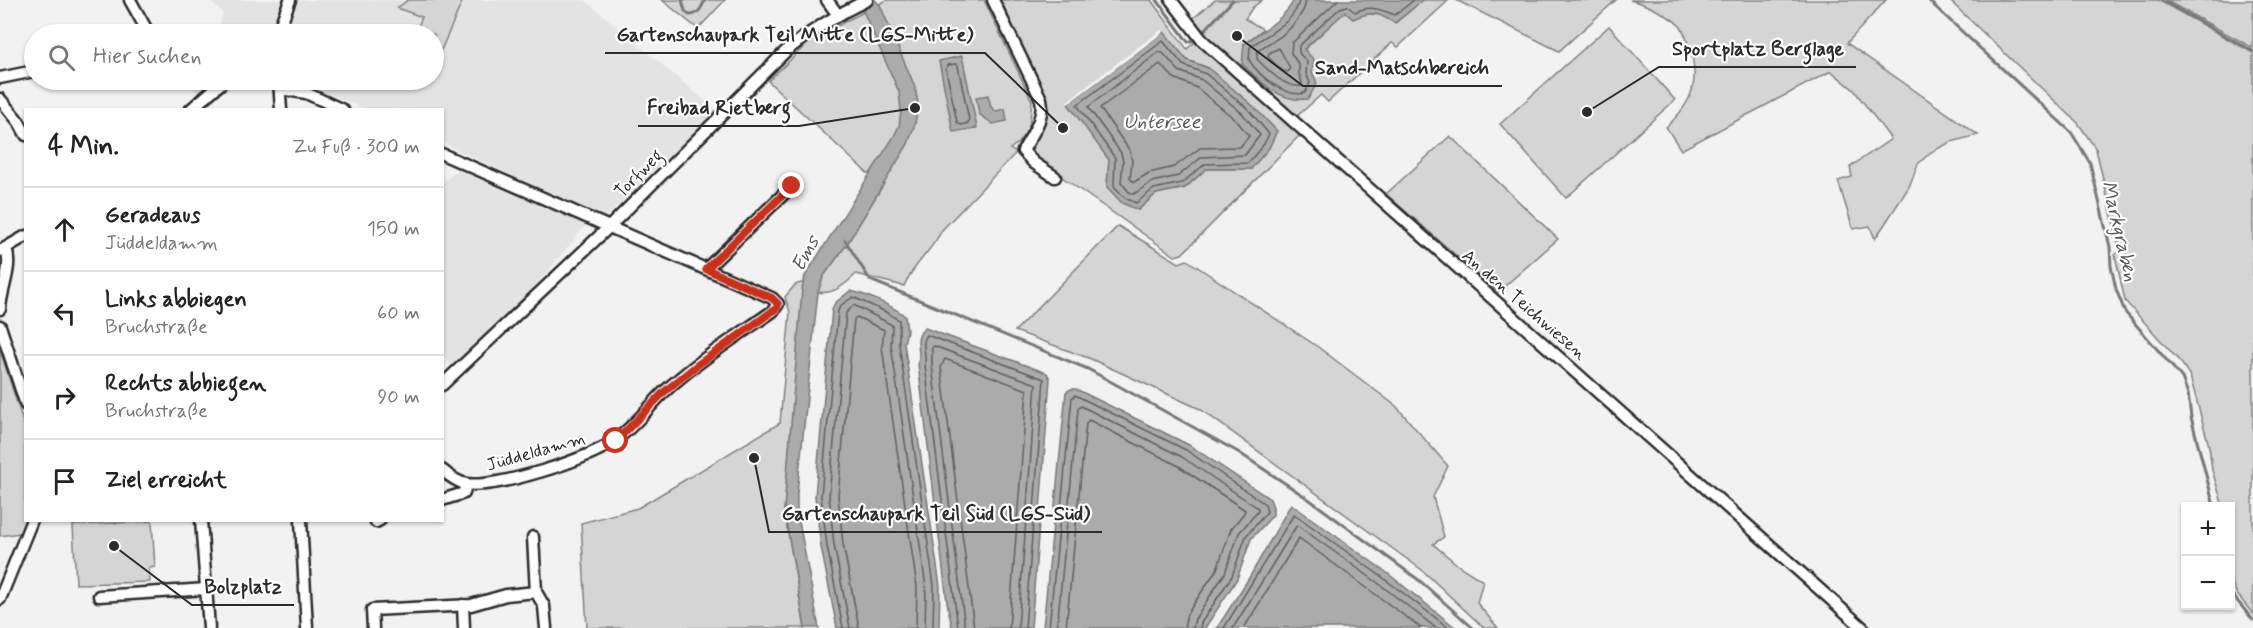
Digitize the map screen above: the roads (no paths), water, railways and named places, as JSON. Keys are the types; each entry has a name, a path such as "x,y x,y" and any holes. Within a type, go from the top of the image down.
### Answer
{"street":[{"path":"130,0 143,24"},
{"path":"281,24 290,0"},
{"name":"Torfweg","path":"444,383 609,227 833,8 849,9 867,0"},
{"path":"993,0 1043,107 1042,116 1023,151 1055,177"},
{"name":"An den Teichwiesen","path":"1171,0 1202,40 1306,135 1863,628"},
{"path":"0,78 24,73"},
{"path":"192,108 213,90"},
{"path":"280,90 281,108"},
{"path":"297,90 339,108"},
{"path":"0,99 24,132"},
{"path":"444,155 706,269 792,186"},
{"path":"0,309 10,260 3,250 24,237"},
{"name":"Jüddeldamm","path":"444,472 466,484 485,483 529,474 598,452 623,434 664,392 773,311 778,304 772,298 706,269"},
{"path":"0,326 22,382"},
{"name":"Jüddeldamm","path":"444,499 464,493 466,484"},
{"path":"0,599 31,522"},
{"path":"201,522 209,628"},
{"path":"301,522 307,628"},
{"path":"533,537 536,592 544,606 546,628"},
{"path":"99,596 207,589"},
{"path":"373,628 372,610 463,605 506,594 536,592"},
{"path":"463,605 464,628"}],"water":[{"path":"851,0 875,0 880,5 915,87 918,104 915,124 908,144 847,244 823,277 818,292 797,511 819,628 805,628 784,510 802,289 805,276 893,138 899,126 901,111 899,92 864,13"},
{"path":"1294,0 1423,0 1395,23 1375,14 1365,14 1353,19 1345,12 1304,49 1314,60 1312,72 1317,83 1308,99 1298,99 1289,98 1272,90 1242,64 1244,44 1277,20"},
{"name":"Untersee","path":"1164,32 1187,60 1208,68 1251,104 1277,131 1269,148 1251,169 1206,169 1185,188 1156,194 1138,210 1122,203 1107,187 1109,160 1068,104"},
{"path":"962,56 977,128 953,132 939,61"},
{"path":"988,95 991,107 996,111 1005,109 1007,121 993,124 979,114 976,97"},
{"path":"850,291 879,301 905,316 907,331 904,343 940,586 939,628 837,628 821,547 815,496 832,309 835,303"},
{"path":"925,328 1047,373 1050,379 1031,628 952,628 918,364 918,340"},
{"path":"1076,389 1189,445 1270,499 1273,515 1251,539 1237,579 1205,628 1043,628 1066,392"},
{"path":"1291,504 1386,572 1456,628 1217,628 1249,578"}],"waterway":[{"path":"682,0 685,11 689,15 697,12 705,0"},
{"name":"Markgraben","path":"1157,0 1188,42 1194,40"},
{"name":"Markgraben","path":"1203,32 1233,0"},
{"path":"2161,0 2253,51"},
{"name":"Markgraben","path":"1930,2 2071,132 2090,163 2110,247 2116,289 2125,312 2182,378 2188,394 2191,417 2213,502"},
{"path":"845,240 870,280 1088,369 1238,452 1310,500 1420,581 1473,628"},
{"name":"Markgraben","path":"2235,598 2253,620"}],"place":[{"name":"Sand-Matschbereich","path":"1237,36"},
{"name":"Freibad Rietberg","path":"915,108"},
{"name":"Sportplatz Berglage","path":"1587,112"},
{"name":"Gartenschaupark Teil Mitte (LGS-Mitte)","path":"1063,128"},
{"name":"Gartenschaupark Teil Süd (LGS-Süd)","path":"754,458"},
{"name":"Bolzplatz","path":"114,546"}],"water label":[{"name":"Ems","path":"806,254"}]}
